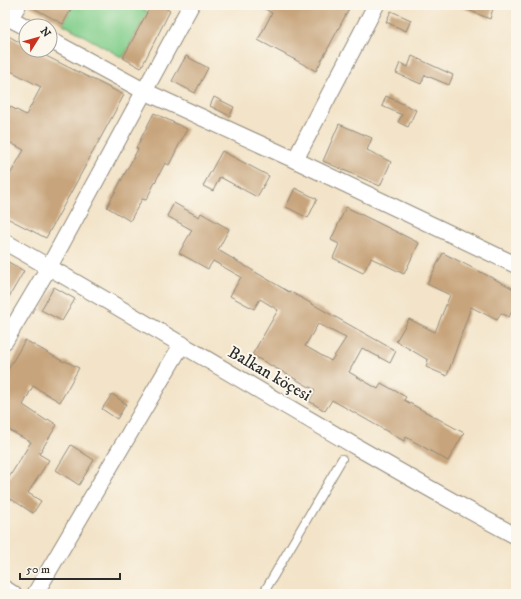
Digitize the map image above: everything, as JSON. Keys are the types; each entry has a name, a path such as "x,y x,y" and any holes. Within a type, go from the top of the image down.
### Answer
{"street":[{"path":"5,341 49,267 191,5"},
{"path":"295,160 376,5"},
{"path":"58,44 144,91 295,160 516,265"},
{"name":"Balkan köçesi","path":"5,242 445,498 516,536"},
{"path":"35,594 182,344"},
{"path":"5,589 13,594"}],"lane":[{"path":"263,594 342,459"}],"green space":[{"path":"73,5 135,5 164,21 160,31 142,22 123,58 63,24"}],"building":[{"path":"28,5 73,5 63,24 58,21 58,18 52,18"},
{"path":"151,5 160,5 170,11 141,68 123,58"},
{"path":"258,5 351,5 316,71 258,40 272,13"},
{"path":"456,5 494,5 490,19"},
{"path":"391,11 411,20 406,31 386,22"},
{"path":"5,34 18,41 18,58 50,58 124,95 46,238 5,217 5,183 24,150 5,140 5,104 26,115 41,87 5,68"},
{"path":"186,56 208,68 195,93 172,81"},
{"path":"412,56 453,75 449,85 425,75 421,84 396,73 400,63 408,67"},
{"path":"386,96 416,110 408,127 398,122 402,115 382,106"},
{"path":"214,97 234,107 230,116 210,106"},
{"path":"154,113 187,129 169,165 165,163 146,200 142,199 130,221 107,207 138,149 136,148"},
{"path":"339,124 372,138 367,150 391,162 380,186 323,161"},
{"path":"222,151 269,176 257,197 220,177 213,191 203,186"},
{"path":"295,188 317,199 308,218 286,207"},
{"path":"174,203 199,217 201,213 229,229 218,250 289,292 396,351 390,363 362,348 349,372 378,389 381,383 406,397 404,400 464,433 448,461 406,437 404,441 332,400 325,411 309,401 315,390 252,355 278,310 260,299 254,309 230,296 241,277 213,261 208,269 179,253 192,230 167,216","holes":["318,324 346,338 331,361 305,346"]},
{"path":"346,207 419,243 404,274 371,258 363,273 333,258 339,244 331,240"},
{"path":"443,253 516,290 516,303 509,317 501,313 497,320 471,307 447,376 426,367 428,360 396,341 409,319 435,332 450,295 427,284"},
{"path":"5,260 24,271 5,304"},
{"path":"54,287 75,299 62,321 41,310"},
{"path":"25,340 64,362 65,361 79,368 60,402 33,386 23,405 47,421 48,419 57,425 39,454 49,460 28,493 41,501 33,513 5,495 5,486 9,480 8,479 31,442 5,428 5,375"},
{"path":"112,394 126,404 117,419 102,409"},
{"path":"71,445 94,460 79,485 56,470"}]}
